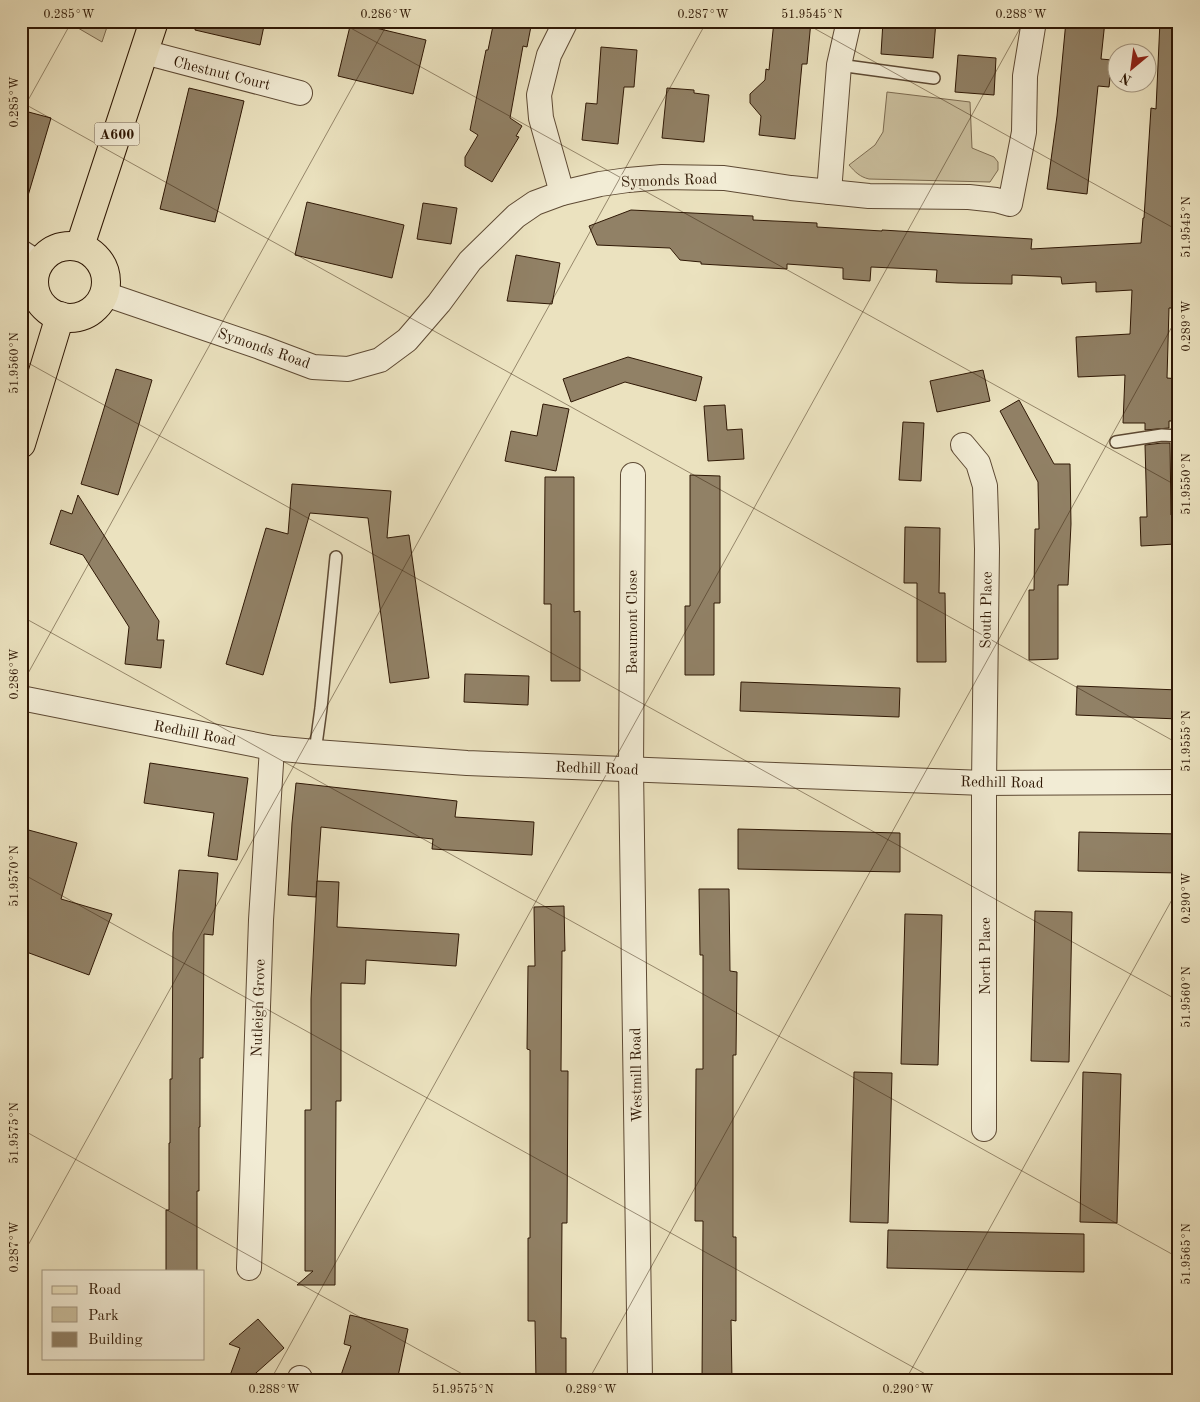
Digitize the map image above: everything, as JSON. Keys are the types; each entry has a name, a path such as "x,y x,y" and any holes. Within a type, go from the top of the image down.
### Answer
{"main road":[{"name":"A600","path":"80,246 154,21"},
{"path":"61,246 80,246 89,250 103,265 106,274 105,294 100,304 83,316 73,318 52,313 43,306 36,296 30,258 44,255 61,246"},
{"path":"21,444 60,316"}],"street":[{"path":"562,193 541,118 539,95 542,76 549,56 566,21"},
{"path":"829,192 839,65 849,21"},
{"name":"Symonds Road","path":"105,294 260,346 314,367 348,369 380,360 407,340 439,303 470,261 516,216 535,203 562,193 600,184 662,177 724,178 869,196 969,197 996,200 1010,204 1024,132 1024,76 1034,21"},
{"name":"Chestnut Court","path":"144,52 300,93"},
{"name":"South Place","path":"963,445 978,463 985,486 987,548 984,783"},
{"name":"Beaumont Close","path":"631,769 633,474"},
{"name":"Redhill Road","path":"21,698 272,748 315,752 467,763 984,783 1179,782"},
{"name":"Nutleigh Grove","path":"249,1268 261,920 272,748"},
{"name":"Westmill Road","path":"631,769 640,1381"},
{"name":"North Place","path":"984,783 984,1129"}],"lane":[{"path":"839,65 934,78"},
{"path":"1116,442 1162,435 1179,436"},
{"path":"315,752 336,557"}],"green space":[{"path":"66,21 109,21 102,42"},
{"path":"887,92 970,102 972,148 994,157 998,162 998,170 990,182 869,179 856,172 849,165 875,145 883,132"}],"building":[{"path":"196,21 265,21 260,45 195,30"},
{"path":"494,21 532,21 527,47 523,46 510,118 522,126 516,136 519,137 492,182 465,166 465,157 478,135 470,130 486,50 488,50"},
{"path":"774,21 811,21 807,64 802,64 795,139 759,135 761,116 750,103 750,94 765,80 766,69 769,70"},
{"path":"883,21 936,21 933,58 881,54"},
{"path":"1066,21 1105,21 1101,59 1108,60 1108,87 1098,86 1087,194 1047,189 1057,116"},
{"path":"1160,21 1179,21 1179,272 1177,271 1176,308 1169,308 1167,378 1179,379 1179,421 1169,421 1169,428 1145,430 1145,423 1123,423 1125,375 1078,377 1076,337 1130,334 1132,290 1096,292 1096,282 1062,284 1061,277 1012,275 1012,284 936,282 937,270 871,267 870,281 843,279 843,268 787,264 787,269 701,264 701,262 680,260 670,248 597,245 589,226 631,210 753,216 753,220 817,223 817,227 1032,239 1031,249 1141,243 1151,108 1156,109"},
{"path":"351,22 426,40 413,94 338,76"},
{"path":"601,47 637,50 634,87 624,87 618,144 582,140 586,103 597,104"},
{"path":"958,55 996,58 994,95 955,92"},
{"path":"189,88 244,101 215,222 160,209"},
{"path":"667,88 694,90 694,93 709,95 704,142 662,138"},
{"path":"21,110 51,118 27,199 21,198"},
{"path":"307,202 404,225 392,278 295,255"},
{"path":"423,203 457,208 451,244 417,239"},
{"path":"516,255 560,263 552,304 507,301"},
{"path":"628,357 702,377 696,401 625,382 571,402 563,379"},
{"path":"116,369 152,380 118,495 81,484"},
{"path":"983,370 990,401 937,412 930,381"},
{"path":"1019,400 1054,464 1070,464 1071,524 1068,585 1058,585 1058,659 1029,660 1029,590 1034,590 1035,529 1039,529 1038,482 1000,411"},
{"path":"543,404 569,409 556,471 505,461 511,431 537,436"},
{"path":"725,405 727,430 742,429 744,459 708,461 704,406"},
{"path":"903,422 924,423 921,481 899,480"},
{"path":"1170,443 1171,515 1173,515 1175,544 1141,546 1140,517 1147,517 1145,445"},
{"path":"690,475 720,476 720,603 714,603 714,675 685,675 685,606 690,606"},
{"path":"545,477 574,477 574,612 580,611 580,681 551,681 551,604 544,604"},
{"path":"292,484 391,491 387,538 409,535 429,678 390,683 368,518 310,513 263,675 226,664 266,528 288,534"},
{"path":"78,495 159,621 157,640 164,640 161,668 125,664 129,627 124,619 83,555 50,544 61,510 72,514"},
{"path":"905,527 940,528 939,593 945,593 946,662 917,662 917,583 904,583"},
{"path":"465,674 529,676 528,705 464,702"},
{"path":"741,682 900,688 899,717 740,711"},
{"path":"1077,686 1179,690 1179,719 1076,715"},
{"path":"150,763 248,778 237,860 208,856 214,813 144,803"},
{"path":"296,783 457,801 455,817 534,822 532,855 432,849 433,839 321,827 316,897 288,895"},
{"path":"21,828 77,843 61,899 112,914 89,975 21,950"},
{"path":"738,829 900,833 900,872 738,869"},
{"path":"1079,832 1179,834 1179,873 1078,871"},
{"path":"179,870 218,873 213,935 204,934 203,1058 200,1058 199,1191 197,1191 197,1270 166,1270 166,1210 169,1210 170,1079 172,1079 173,933"},
{"path":"317,881 339,882 337,927 459,934 456,966 366,960 365,984 341,983 341,1101 336,1101 335,1285 297,1285 313,1271 305,1271 305,1110 311,1110 311,999"},
{"path":"699,889 729,889 730,971 737,972 736,1055 733,1055 733,1237 736,1237 736,1321 731,1320 732,1381 702,1381 703,1221 695,1221 696,1069 703,1069 703,955 700,955"},
{"path":"564,906 565,951 562,951 561,1071 568,1071 567,1223 562,1223 561,1338 566,1338 566,1381 536,1381 535,1321 528,1321 530,1050 527,1049 528,966 535,966 534,907"},
{"path":"1035,911 1072,912 1069,1062 1031,1061"},
{"path":"905,914 942,915 938,1065 901,1064"},
{"path":"854,1072 892,1073 888,1223 850,1222"},
{"path":"1083,1072 1121,1074 1117,1223 1080,1222"},
{"path":"888,1230 1084,1234 1084,1272 887,1268"},
{"path":"350,1315 408,1329 397,1381 339,1381 351,1346 344,1344"},
{"path":"258,1319 284,1348 247,1381 228,1381 240,1348 229,1344"}]}
